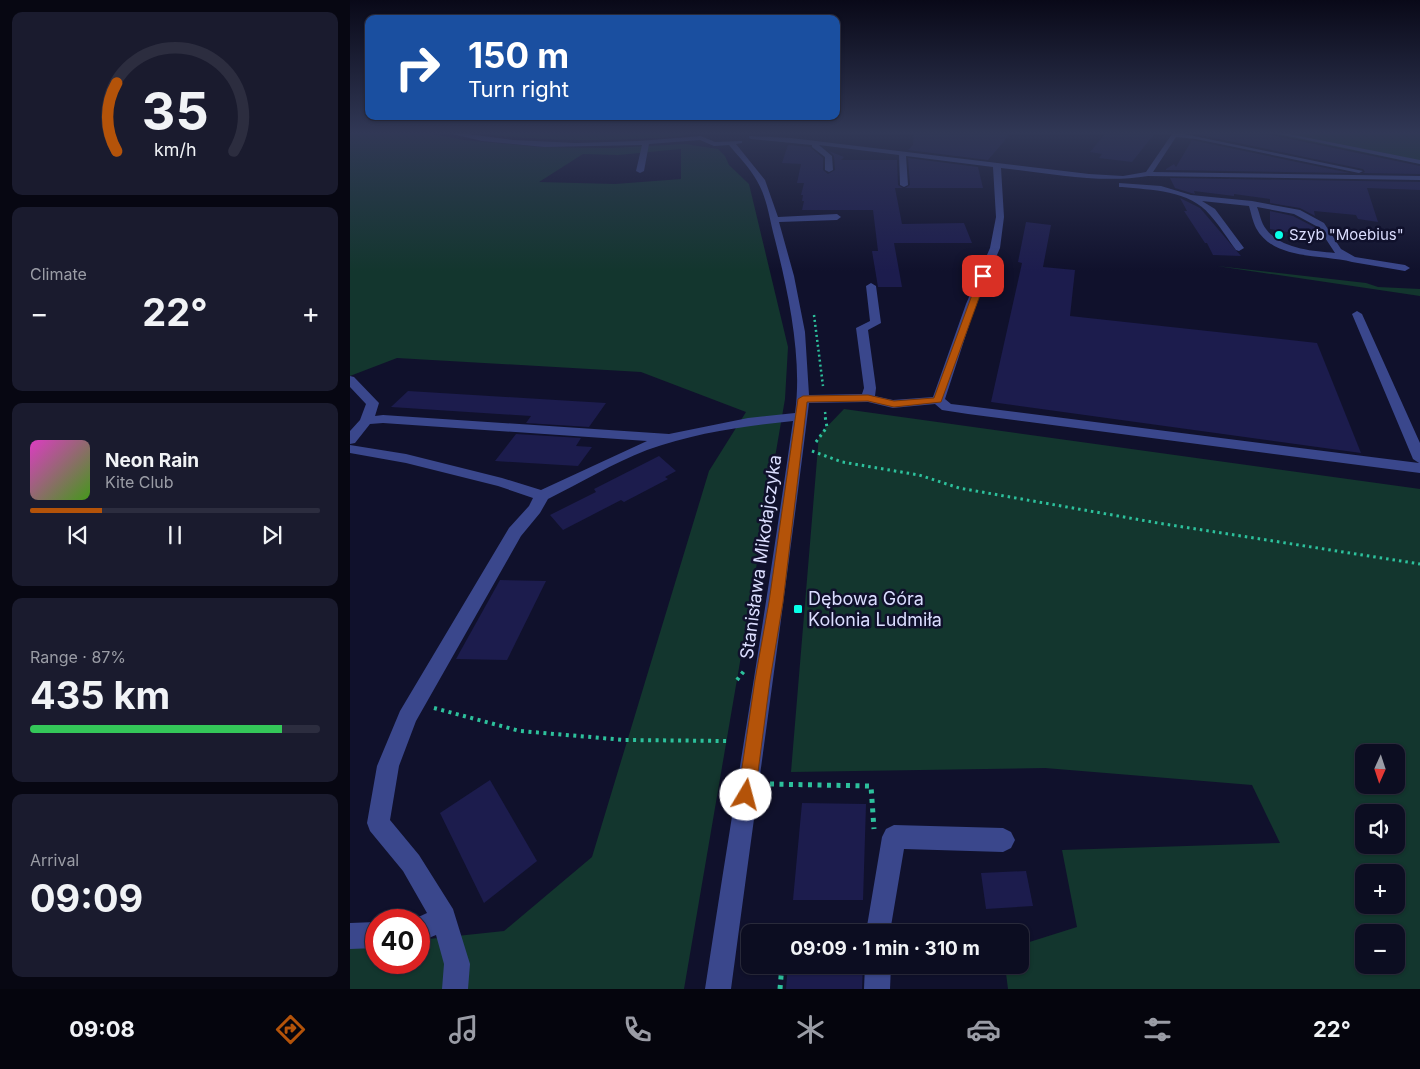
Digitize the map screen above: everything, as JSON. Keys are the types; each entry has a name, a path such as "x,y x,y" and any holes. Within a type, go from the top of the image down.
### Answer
{"street":[{"name":"Stanisława Mikołajczyka","path":"718,989 762,680 776,602 802,408 798,332 789,276 768,197 760,179"},
{"path":"904,179 904,185"},
{"path":"938,400 972,304 995,248 1000,217 997,179"},
{"path":"1087,179 1161,188 1194,197 1279,207 1309,218 1321,225 1338,251 1352,260 1405,268"},
{"path":"1194,197 1194,199 1212,211 1239,248"},
{"path":"1252,204 1258,216 1261,229 1274,241 1305,252 1345,256"},
{"path":"774,220 837,217"},
{"path":"868,398 870,388 862,328 876,323 871,286"},
{"path":"1357,314 1420,459"},
{"path":"350,380 373,403 366,421 350,440"},
{"path":"455,989 457,964 444,918 411,863 378,823 388,766 407,717 515,532 535,508 542,496 640,448 668,438 748,422 802,408 868,398 894,404 938,400 948,407 968,410 1420,468"},
{"path":"366,421 392,420 668,438"},
{"path":"350,449 374,451 414,460 524,488 542,496"},
{"path":"879,924 894,837 1003,840"},
{"path":"430,925 444,918"},
{"path":"350,936 365,935"},
{"path":"877,989 878,974"}],"path":[{"path":"809,450 842,462 919,475 960,488 1158,523 1420,564"},
{"path":"415,703 520,731 625,740 727,741"},
{"path":"770,784 870,786 874,839 894,837"},
{"path":"780,989 781,974"}],"green space":[{"path":"350,179 543,179 539,182 615,184 679,179 744,179 749,184 788,347 785,399 684,989 350,989 350,947 365,945 365,974 430,974 430,939 504,931 592,857 709,471 746,412 641,372 397,358 350,376"},
{"path":"1217,266 1366,283 1378,287 1420,289 1420,296"},
{"path":"844,409 1420,489 1420,989 1008,989 1006,974 1029,974 1029,942 1077,927 1062,850 1280,843 1252,785 1045,768 791,772 819,435"}],"building":[{"path":"798,179 898,179 898,185 903,188 895,188 902,224 964,223 972,243 894,243 902,287 878,287 872,251 878,251 873,210 802,210 804,201 802,201 803,195 801,195 804,183 797,183"},
{"path":"910,179 981,179 983,188 905,188 910,185"},
{"path":"1171,179 1420,182 1420,190 1367,188 1378,222 1358,219 1356,215 1314,211 1315,216 1300,208 1270,203 1270,199 1194,191 1195,194 1175,188"},
{"path":"1180,198 1200,208 1241,256 1213,255 1207,243 1205,243 1184,211 1187,211"},
{"path":"1270,211 1293,216 1316,228 1317,237 1270,229"},
{"path":"1026,222 1051,225 1043,267 1075,270 1070,316 1317,343 1361,453 991,402 1022,263 1018,262"},
{"path":"408,391 606,403 589,427 526,423 531,416 391,407"},
{"path":"516,434 581,438 576,446 592,447 578,466 495,461"},
{"path":"659,456 676,471 665,477 668,479 624,502 621,500 563,530 550,515 596,492 594,489"},
{"path":"500,580 546,581 507,660 456,659"},
{"path":"490,780 537,861 484,903 440,813"},
{"path":"802,803 866,804 863,900 793,900"},
{"path":"1026,871 1033,906 986,909 981,873"},
{"path":"787,974 863,974 862,989 786,989"}],"place":[{"name":"Szyb \"Moebius\"","path":"1279,235"},
{"name":"Dębowa Góra Kolonia Ludmiła","path":"798,609"}],"route":[{"path":"746,795 762,680 776,602 803,399 868,398 894,404 938,400 983,276"}]}
